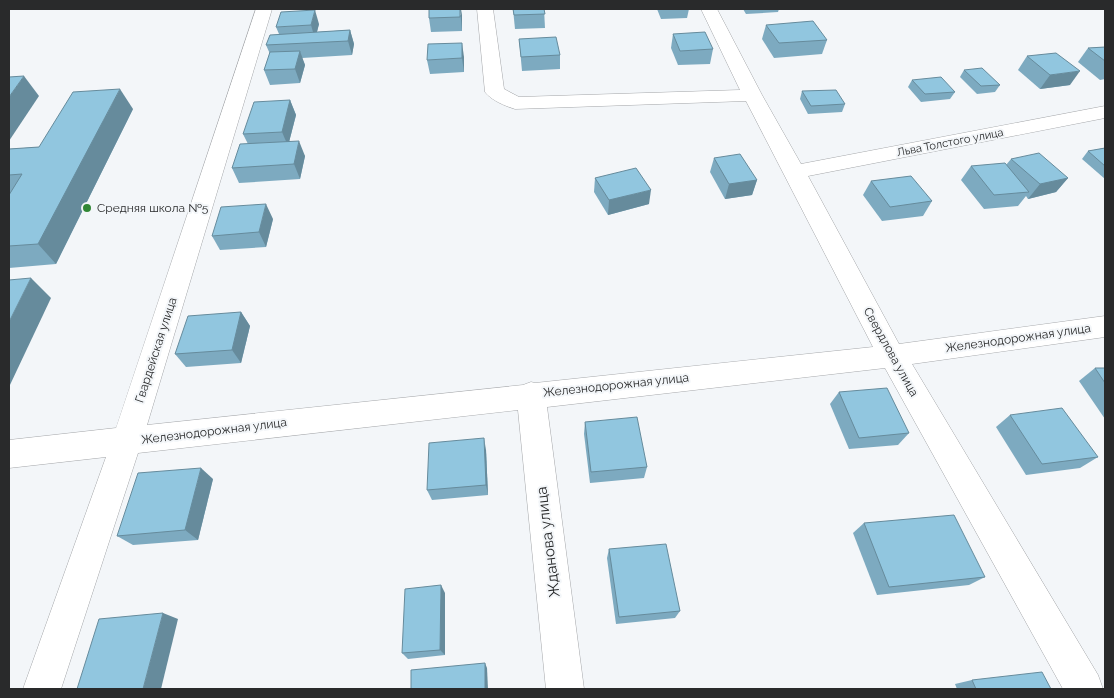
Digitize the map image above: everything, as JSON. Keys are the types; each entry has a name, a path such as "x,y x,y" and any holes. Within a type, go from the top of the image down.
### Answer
{"street":[{"name":"Гвардейская улица","path":"42,689 127,441 264,9"},
{"path":"485,9 495,92 515,103 752,95"},
{"name":"Свердлова улица","path":"709,9 752,95 892,356 1084,689"},
{"name":"Льва Толстого улица","path":"795,172 1105,112"},
{"name":"Железнодорожная улица","path":"9,454 531,394 892,356 1105,326"},
{"name":"Жданова улица","path":"531,394 565,689"}],"building":[{"path":"429,9 460,9 460,17 429,18"},
{"path":"513,9 544,9 545,14 514,15"},
{"path":"315,10 311,25 276,27 281,12"},
{"path":"813,21 827,40 779,43 766,25"},
{"path":"350,30 348,41 266,45 270,35"},
{"path":"705,32 713,49 680,51 673,34"},
{"path":"556,37 560,55 521,57 519,39"},
{"path":"462,43 462,58 427,60 428,44"},
{"path":"1105,47 1105,61 1088,48"},
{"path":"300,51 295,69 264,70 270,52"},
{"path":"1056,53 1080,71 1050,75 1027,56"},
{"path":"982,68 1000,85 981,86 964,70"},
{"path":"24,76 9,97 9,77"},
{"path":"941,77 955,92 925,94 912,80"},
{"path":"120,89 38,244 9,246 9,195 22,174 9,175 9,149 39,147 73,92"},
{"path":"836,90 845,104 811,106 802,91"},
{"path":"290,100 282,132 243,134 254,102"},
{"path":"299,141 294,164 232,168 240,144"},
{"path":"1105,148 1105,166 1088,151"},
{"path":"1039,153 1068,178 1040,184 1011,159"},
{"path":"740,154 757,180 729,184 714,158"},
{"path":"1005,163 1029,192 994,195 971,166"},
{"path":"636,168 651,190 609,200 595,178"},
{"path":"911,176 932,201 890,207 871,181"},
{"path":"266,204 259,232 212,236 221,207"},
{"path":"31,278 9,322 9,280"},
{"path":"241,312 232,350 175,354 188,316"},
{"path":"1095,368 1105,368 1105,383"},
{"path":"887,388 909,433 859,438 839,392"},
{"path":"1062,408 1098,457 1042,464 1010,415"},
{"path":"637,417 647,467 591,472 585,422"},
{"path":"484,438 486,485 427,490 429,443"},
{"path":"201,468 185,530 117,536 138,473"},
{"path":"954,515 985,577 889,587 864,523"},
{"path":"666,544 680,611 619,617 609,549"},
{"path":"441,585 440,650 402,653 405,589"},
{"path":"163,613 143,689 77,689 99,619"},
{"path":"485,663 485,689 411,689 411,670"},
{"path":"1042,672 1051,689 976,689 972,680"}],"place":[{"name":"Средняя школа №5","path":"87,208"}]}
